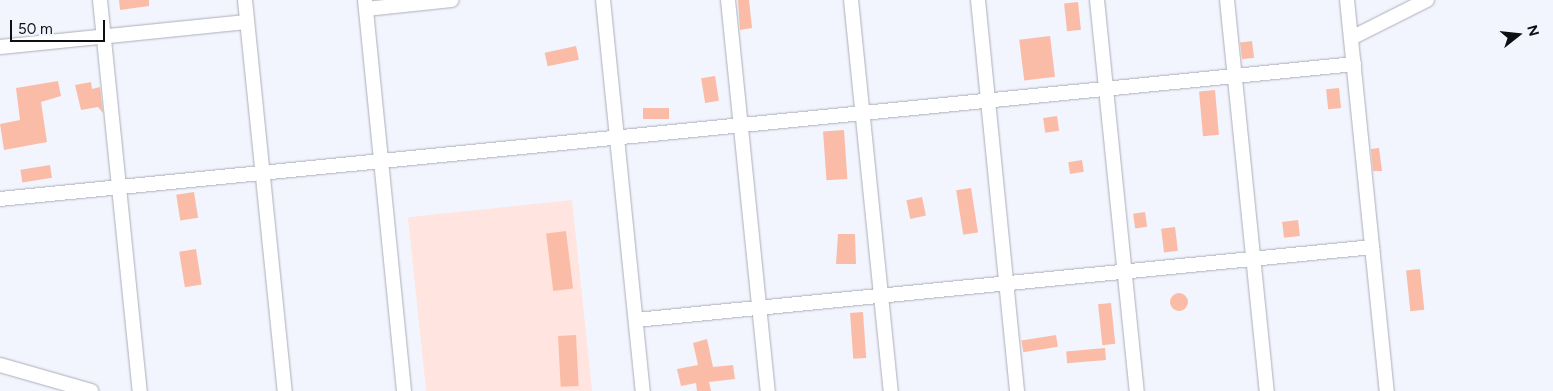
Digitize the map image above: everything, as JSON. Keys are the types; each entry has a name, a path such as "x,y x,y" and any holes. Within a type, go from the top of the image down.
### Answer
{"street":[{"path":"100,0 140,391"},
{"path":"245,0 285,391"},
{"path":"404,391 365,4 452,0"},
{"path":"603,0 643,391"},
{"path":"728,0 768,391"},
{"path":"851,0 891,391"},
{"path":"978,0 1017,391"},
{"path":"1097,0 1137,391"},
{"path":"1227,0 1266,391"},
{"path":"1347,0 1387,391"},
{"path":"1351,38 1427,0"},
{"path":"0,47 247,22"},
{"path":"0,198 1354,64"},
{"path":"636,320 1372,247"},
{"path":"0,365 91,391"}],"shaded area":[{"path":"572,200 592,391 426,391 408,217"}],"building":[{"path":"119,0 149,0 149,6 120,10"},
{"path":"738,0 749,0 752,28 740,30"},
{"path":"1078,2 1081,30 1067,31 1064,3"},
{"path":"1050,36 1055,77 1024,80 1019,40"},
{"path":"1252,41 1254,58 1242,59 1240,42"},
{"path":"576,46 579,60 548,66 545,53"},
{"path":"715,76 719,101 705,103 701,78"},
{"path":"58,81 61,96 41,102 47,142 4,150 0,124 20,120 16,88"},
{"path":"91,82 92,89 100,87 103,113 98,107 81,110 75,85"},
{"path":"1339,88 1341,108 1328,109 1326,89"},
{"path":"1215,90 1219,135 1203,136 1199,91"},
{"path":"643,108 669,108 669,119 643,119"},
{"path":"1057,116 1059,131 1045,133 1043,118"},
{"path":"844,130 847,179 826,180 823,131"},
{"path":"1379,148 1382,171 1373,171 1371,149"},
{"path":"1082,160 1084,172 1070,174 1068,162"},
{"path":"50,165 52,178 22,183 20,170"},
{"path":"971,188 978,232 963,235 956,190"},
{"path":"194,192 198,218 180,220 176,195"},
{"path":"922,197 926,216 910,219 906,200"},
{"path":"1145,212 1147,227 1135,229 1133,214"},
{"path":"1298,220 1300,236 1284,238 1282,222"},
{"path":"1175,227 1178,251 1164,253 1161,229"},
{"path":"566,231 573,289 553,291 546,233"},
{"path":"838,234 855,234 856,264 836,264"},
{"path":"196,249 202,285 185,287 179,252"},
{"path":"1420,269 1424,310 1410,311 1406,270"},
{"path":"1179,293 1185,296 1188,302 1185,308 1179,311 1173,308 1170,302 1173,296"},
{"path":"1111,303 1115,344 1102,345 1098,304"},
{"path":"863,312 866,358 853,359 850,313"},
{"path":"576,335 579,386 561,387 558,336"},
{"path":"1056,335 1058,347 1023,352 1021,340"},
{"path":"707,339 713,367 733,365 735,379 709,382 711,391 697,391 696,383 681,386 677,369 698,365 693,343"},
{"path":"1105,348 1106,360 1067,363 1066,351"}]}
